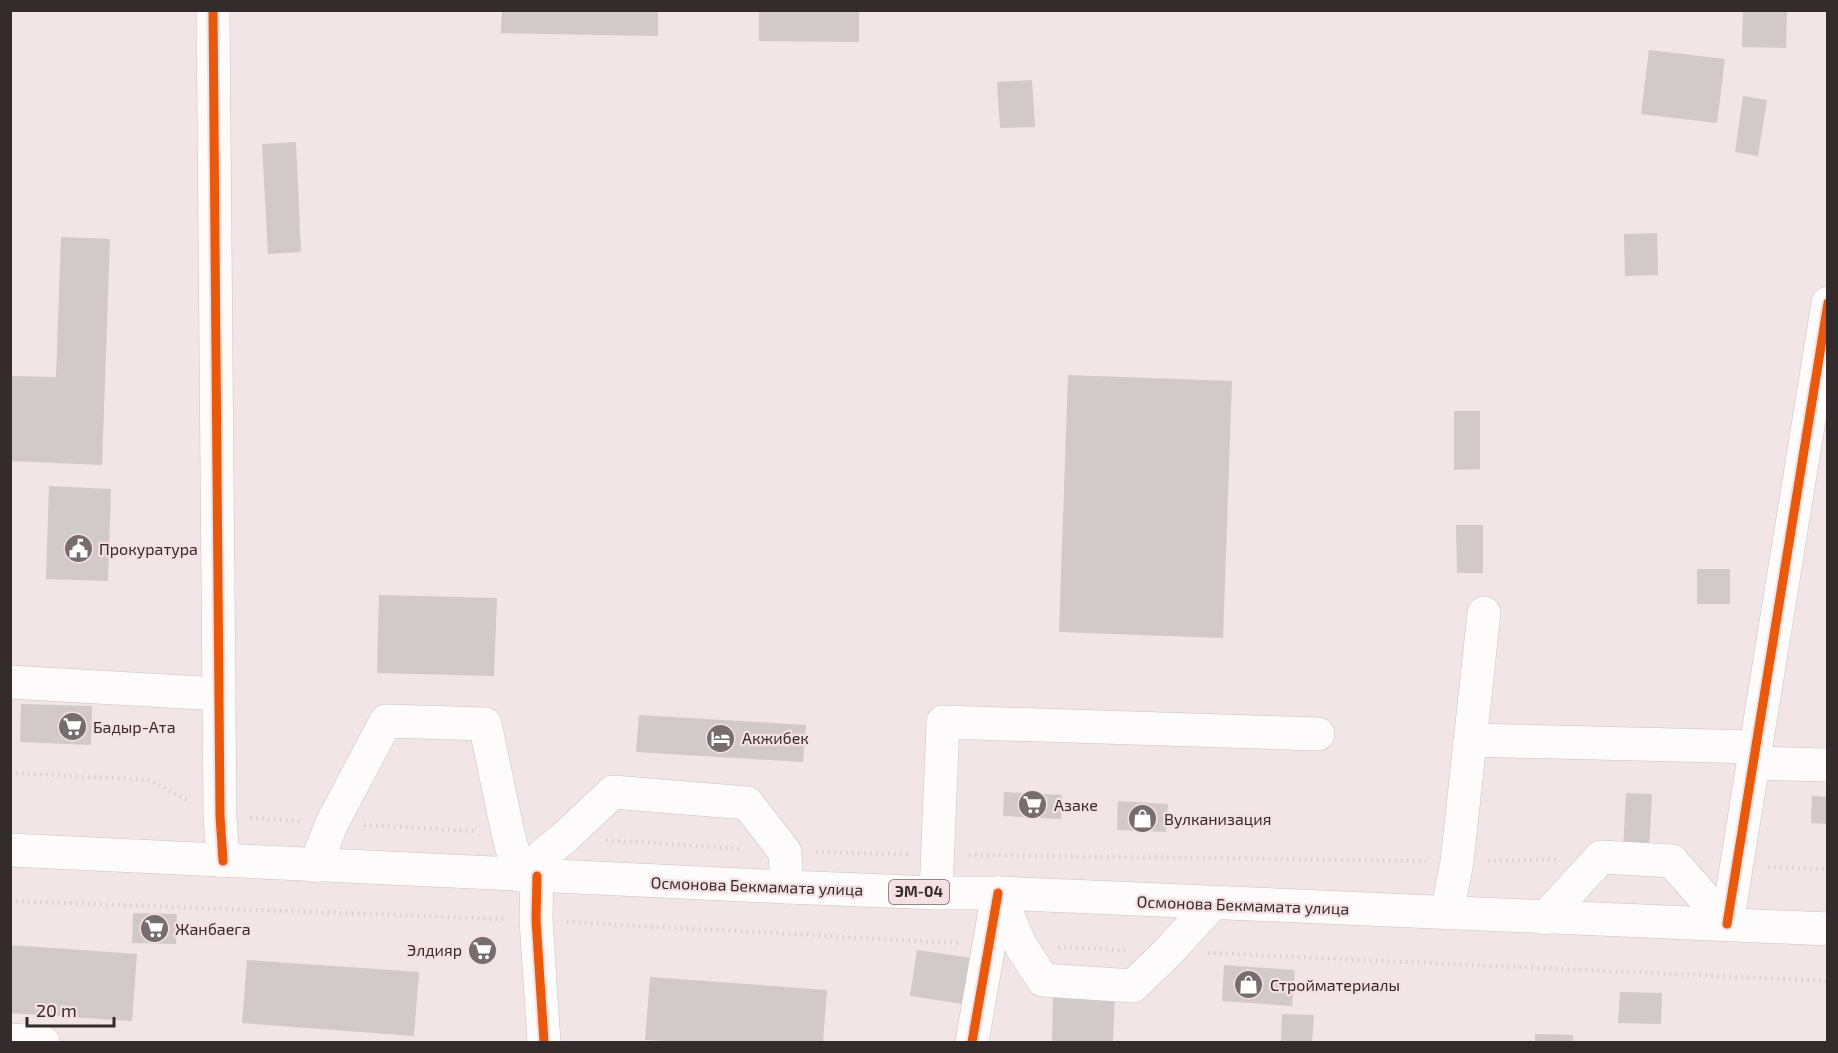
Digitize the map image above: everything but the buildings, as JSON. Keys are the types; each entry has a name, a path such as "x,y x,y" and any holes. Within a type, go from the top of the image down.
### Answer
{"main road":[{"path":"213,10 220,816 223,861"},
{"path":"1727,924 1827,303"},
{"path":"1447,913 1457,862 1484,613"},
{"path":"10,682 219,694"},
{"path":"315,866 332,824 386,721 485,724 508,833 528,876 536,920 544,1042"},
{"path":"936,893 943,722 1317,735"},
{"path":"1470,740 1754,755 1827,765"},
{"path":"528,876 613,792 747,803 785,852 787,887"},
{"name":"Осмонова Бекмамата улица","path":"10,850 528,876 936,893 998,893 1827,929"},
{"path":"1545,918 1601,857 1672,861 1727,924"},
{"path":"972,1042 998,893"},
{"path":"998,893 1021,946 1043,980 1133,986 1212,904"},
{"path":"10,1041 43,1042"}],"path":[{"path":"10,901 536,920 988,945"},
{"path":"1021,946 1827,981"}],"cycle path":[{"path":"213,10 220,816 223,861"},
{"path":"1727,924 1828,303"},
{"path":"537,876 536,920 544,1042"},
{"path":"972,1042 998,893"}],"place":[{"name":"Прокуратура","path":"78,549"},
{"name":"Бадыр-Ата","path":"72,727"},
{"name":"Акжибек","path":"721,738"},
{"name":"Азаке","path":"1033,805"},
{"name":"Вулканизация","path":"1143,819"},
{"name":"Жанбаега","path":"154,929"},
{"name":"Элдияр","path":"483,950"},
{"name":"Стройматериалы","path":"1249,985"}]}
